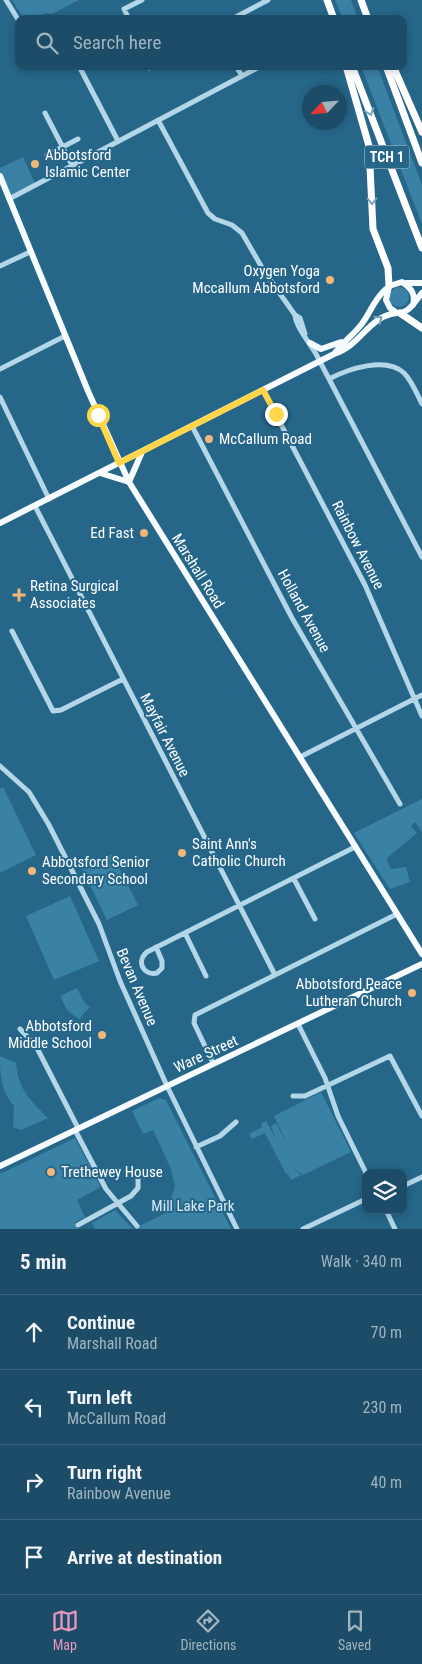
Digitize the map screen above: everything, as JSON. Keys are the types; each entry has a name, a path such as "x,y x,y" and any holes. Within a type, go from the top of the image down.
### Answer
{"highway":[{"path":"326,0 332,15"},
{"path":"361,0 367,15"},
{"path":"347,70 369,146 373,229 388,268 388,287"},
{"name":"TCH 1","path":"354,70 422,248"},
{"name":"TCH 1","path":"387,70 422,163"},
{"path":"395,70 422,132"},
{"path":"398,313 422,328"}],"main road":[{"name":"Marshall Road","path":"0,176 65,336 128,482 422,954"},
{"path":"402,282 413,292 412,305"},
{"path":"334,354 360,327 377,297 388,287 402,282 413,285 422,283"},
{"path":"388,287 385,295 387,304 398,313"},
{"path":"0,523 351,347 382,316 398,313 412,305 422,293"},
{"path":"310,343 321,349 345,341"},
{"path":"100,473 128,482 142,452"},
{"name":"Ware Street","path":"0,1166 422,964"}],"street":[{"path":"6,0 15,15"},
{"path":"117,8 124,9 142,0"},
{"path":"240,15 268,0"},
{"path":"124,9 127,15"},
{"path":"81,70 118,141"},
{"path":"238,70 242,76"},
{"path":"9,198 253,70"},
{"path":"45,113 72,165"},
{"path":"158,120 203,206 215,219 232,225 242,233 264,271 295,315 300,318 305,334 422,557"},
{"path":"47,156 78,139"},
{"path":"0,266 30,252"},
{"path":"0,369 65,336"},
{"path":"329,379 369,366 391,366 404,373 422,404"},
{"name":"Rainbow Avenue","path":"263,390 365,585 422,716"},
{"path":"0,397 49,499"},
{"name":"Holland Avenue","path":"192,426 292,618 400,804"},
{"name":"Mayfair Avenue","path":"35,506 275,975"},
{"path":"12,631 53,711 61,710 123,679"},
{"path":"300,757 422,695"},
{"name":"Bevan Avenue","path":"0,766 20,782 38,803 98,924 120,981 166,1086 237,1229"},
{"path":"156,947 162,960 162,968 157,973 150,974 144,970 141,960 144,954 156,947 184,933 294,879 355,847"},
{"path":"294,879 315,919"},
{"path":"213,1064 194,1023 195,1015 398,914"},
{"path":"184,933 206,976"},
{"path":"298,1024 328,1085 338,1116 364,1169"},
{"path":"20,1029 36,1046 106,1189 137,1226"},
{"path":"293,1096 305,1096 390,1056 422,1116"},
{"path":"196,1147 220,1136 236,1122"},
{"path":"78,1225 131,1196 138,1188 138,1172"},
{"path":"407,1184 422,1177"},
{"path":"303,1229 362,1201"},
{"path":"388,1214 395,1229"}],"green space":[{"path":"12,0 79,0 52,14 21,15"},
{"path":"335,0 351,0 357,15 341,15"},
{"path":"363,70 379,70 422,185 422,224"},
{"path":"23,157 35,183 9,197 0,175 0,168"},
{"path":"399,287 406,290 409,297 406,304 399,307 392,304 389,297 392,290"},
{"path":"3,787 36,855 0,873 0,789"},
{"path":"422,799 422,832 415,822 411,826 417,833 386,859 391,869 406,867 410,882 390,889 354,833"},
{"path":"112,854 138,905 107,920 82,869"},
{"path":"70,896 99,961 54,980 26,916"},
{"path":"77,988 84,1002 90,1007 79,1019 67,1010 60,996"},
{"path":"0,1056 16,1063 19,1080 26,1094 48,1118 21,1130 13,1127 14,1106 6,1095 2,1083"},
{"path":"321,1092 351,1152 303,1175 291,1167 301,1175 291,1180 265,1133 252,1139 249,1134 262,1127 261,1123 266,1121 275,1137 271,1126 276,1123 289,1148 274,1116"},
{"name":"Mill Lake Park","path":"159,1098 166,1100 231,1229 133,1229 166,1213 175,1187 171,1169 153,1130 143,1134 132,1111"},
{"path":"75,1138 101,1187 77,1200 85,1217 75,1222 78,1229 0,1229 0,1174"},
{"path":"115,1210 133,1229 95,1229 92,1223"}],"place":[{"name":"Abbotsford Islamic Center","path":"35,164"},
{"name":"Oxygen Yoga Mccallum Abbotsford","path":"330,280"},
{"name":"McCallum Road","path":"209,439"},
{"name":"Ed Fast","path":"144,533"},
{"name":"Retina Surgical Associates","path":"19,595"},
{"name":"Saint Ann's Catholic Church","path":"182,853"},
{"name":"Abbotsford Senior Secondary School","path":"32,871"},
{"name":"Abbotsford Peace Lutheran Church","path":"412,993"},
{"name":"Abbotsford Middle School","path":"102,1035"},
{"name":"Trethewey House","path":"51,1172"}],"route":[{"path":"98,415 119,463 263,390 276,414"}]}
